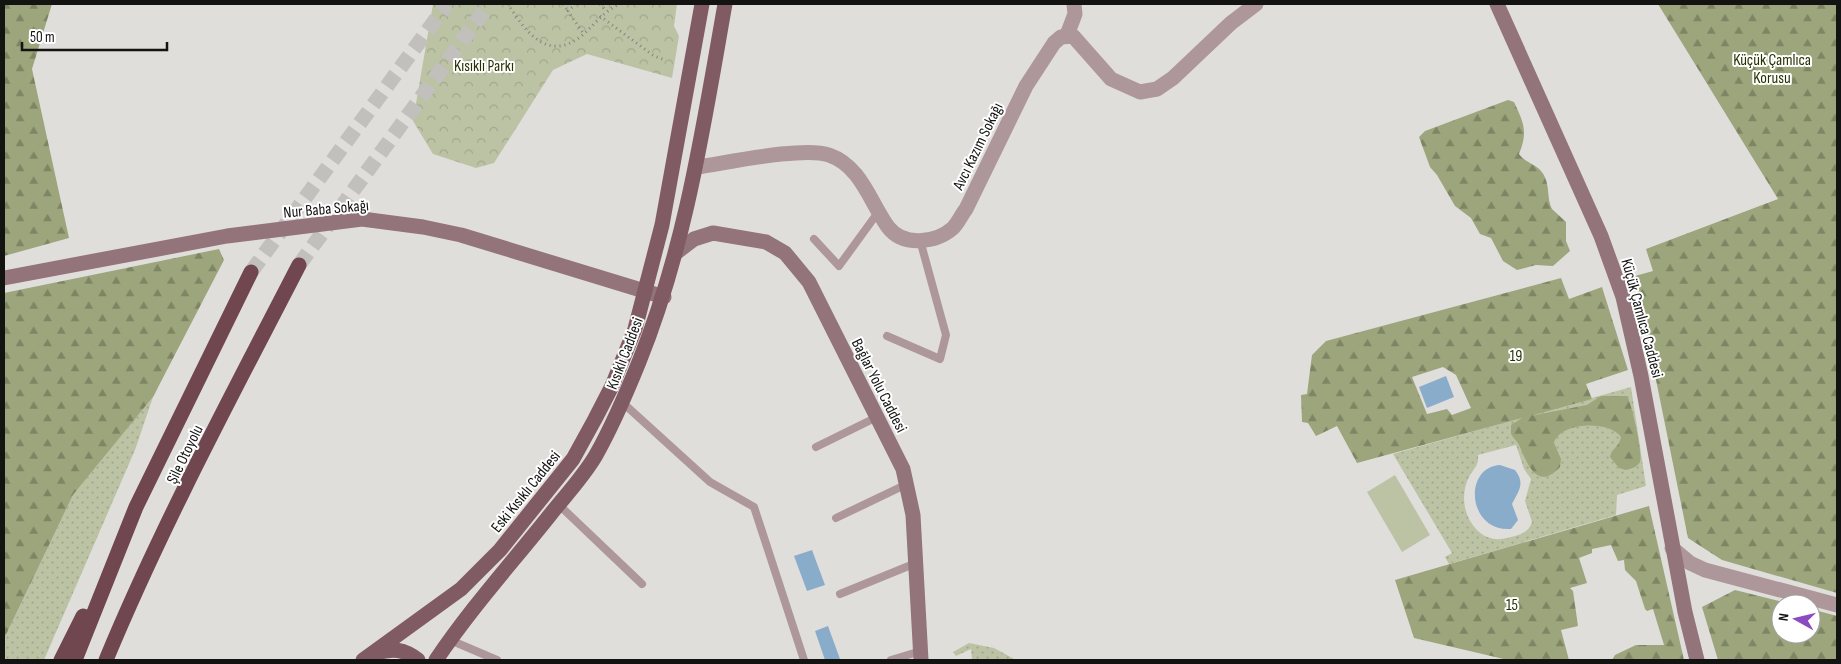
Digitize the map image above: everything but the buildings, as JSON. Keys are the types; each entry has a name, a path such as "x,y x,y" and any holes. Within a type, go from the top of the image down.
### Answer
{"highway":[{"name":"Şile Otoyolu","path":"106,660 122,622 206,450 299,265"},
{"name":"Şile Otoyolu","path":"75,660 136,507 251,272"},
{"path":"61,660 136,507"}],"main road":[{"path":"645,292 662,225 702,4"},
{"name":"Kısıklı Caddesi","path":"436,660 469,612 596,456 623,403 664,297 677,252 697,167 725,4"},
{"name":"Küçük Çamlıca Caddesi","path":"1497,4 1614,268 1641,376 1684,612 1697,660"},
{"name":"Nur Baba Sokağı","path":"4,278 227,236 362,218 423,226 461,235 664,297"},
{"name":"Bağlar Yolu Caddesi","path":"677,252 694,240 713,233 766,242 785,253 809,282 903,469 913,515 921,656"},
{"name":"Eski Kısıklı Caddesi","path":"365,658 461,589 500,550 573,460 612,386 635,328 645,292"},
{"path":"365,658 391,648 407,652 413,659"}],"street":[{"path":"1074,4 1075,14 1067,35 1073,36 1111,79 1140,92 1157,90 1173,78 1231,23 1256,4"},
{"name":"Avcı Kazım Sokağı","path":"920,240 936,238 954,227 966,209 1026,86 1054,43 1067,35"},
{"path":"697,167 800,152 828,155 851,168 889,228 907,239 920,240"},
{"path":"1672,548 1690,563 1705,570 1837,605"}],"lane":[{"path":"693,4 697,37"},
{"path":"814,239 839,266 879,211"},
{"path":"887,336 940,359 946,335 920,240"},
{"path":"623,403 710,482 754,507 804,660"},
{"path":"816,447 877,417"},
{"path":"836,518 907,484"},
{"path":"558,504 642,584"},
{"path":"840,594 916,564"},
{"path":"450,640 497,660"},
{"path":"891,660 921,656"}],"path":[{"path":"508,4 535,40 548,45 562,45 575,41 606,10 619,4"},
{"path":"563,4 584,32"},
{"path":"568,11 576,4"},
{"path":"600,4 606,10"},
{"path":"600,16 654,56 666,60"}],"green space":[{"path":"4,4 52,4 32,69 69,238 4,256"},
{"name":"Kısıklı Parkı","path":"433,4 677,4 674,26 679,36 672,78 587,54 553,70 494,163 476,168 433,154 413,121"},
{"name":"Küçük Çamlıca Korusu","path":"1658,4 1837,4 1837,593 1722,560 1688,538 1635,276 1653,271 1646,249 1778,199"},
{"path":"1508,100 1514,102 1524,128 1519,154 1541,171 1546,180 1552,209 1566,222 1566,241 1570,251 1553,266 1536,265 1517,270 1503,261 1491,238 1480,234 1471,218 1455,206 1437,175 1430,167 1419,137 1425,131"},
{"path":"219,249 224,260 153,397 73,495 4,639 4,293"},
{"name":"19","path":"1561,278 1569,299 1602,287 1628,370 1586,384 1592,399 1530,416 1587,405 1601,396 1627,396 1632,409 1640,449 1640,462 1630,469 1619,468 1610,457 1621,437 1606,428 1596,426 1575,427 1558,436 1554,443 1561,459 1560,467 1546,477 1540,476 1530,468 1519,445 1511,434 1511,425 1522,418 1357,463 1337,426 1316,436 1308,423 1302,422 1301,395 1307,394 1312,355 1326,341","holes":["1443,367 1456,375 1471,408 1452,415 1447,409 1427,414 1412,377"]},
{"path":"1631,387 1646,486 1617,495 1616,515 1449,564 1445,557 1452,553 1393,454","holes":["1516,445 1524,469 1531,479 1525,501 1532,522 1531,525 1524,532 1506,538 1492,539 1484,535 1476,529 1468,517 1464,503 1467,482 1477,464 1478,455"]},
{"path":"153,397 135,450 44,660 4,660 4,639 73,495"},
{"path":"1395,475 1430,535 1402,552 1367,492"},
{"name":"15","path":"1649,506 1684,660 1612,660 1615,655 1636,645 1664,645 1653,609 1647,611 1645,609 1636,581 1625,570 1624,560 1618,561 1611,545 1592,549 1592,553 1579,558 1587,583 1570,588 1573,591 1578,626 1561,630 1569,660 1508,660 1414,638 1395,580"},
{"path":"1735,590 1771,599 1771,644 1821,644 1821,612 1837,616 1837,660 1718,660 1702,607"},
{"path":"969,643 994,648 1016,660 972,660 971,649 956,656 953,652"}],"water":[{"path":"1446,376 1454,397 1427,408 1419,387"},
{"path":"1500,465 1515,470 1520,480 1520,488 1512,504 1518,520 1511,529 1496,527 1486,521 1478,511 1475,499 1476,487 1480,476 1488,468"},
{"path":"812,550 825,585 807,591 794,556"},
{"path":"828,626 840,659 825,660 815,631"}],"tunnel":[{"path":"251,272 447,4"},
{"path":"299,265 489,4"}]}
